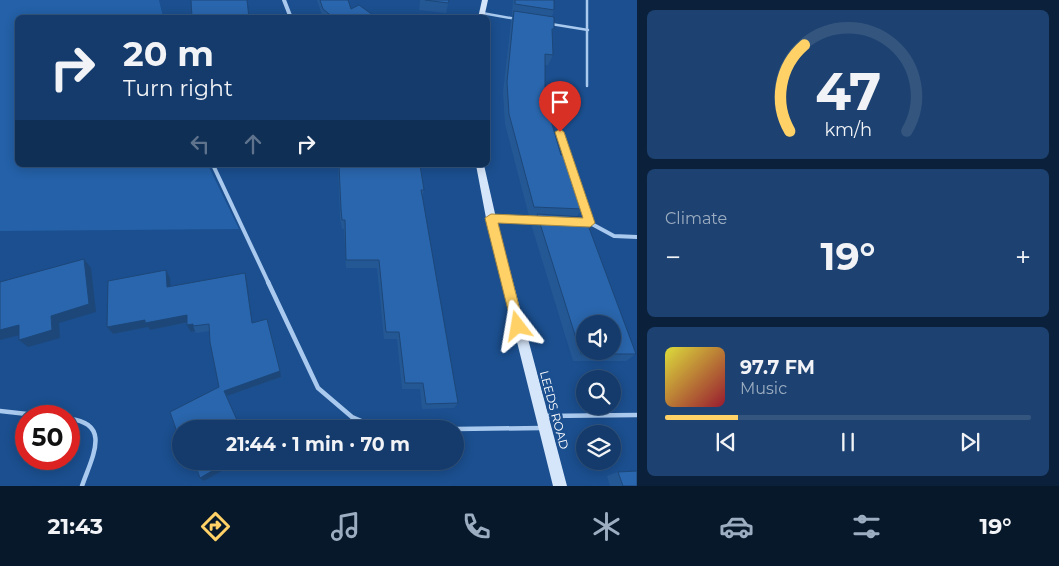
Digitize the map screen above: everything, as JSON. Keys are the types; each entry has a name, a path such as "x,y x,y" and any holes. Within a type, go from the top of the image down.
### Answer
{"main road":[{"path":"482,15 485,0"},
{"name":"LEEDS ROAD","path":"480,167 491,218 560,486"}],"street":[{"path":"284,0 290,15"}],"lane":[{"path":"587,0 587,86"},
{"path":"490,16 520,19"},
{"path":"549,24 588,30"},
{"path":"560,132 590,223"},
{"path":"214,167 318,388 352,417 359,420"},
{"path":"491,218 540,220"},
{"path":"580,222 590,223 614,236 636,237"},
{"path":"0,411 15,413"},
{"path":"541,416 636,415"},
{"path":"80,421 92,425 97,439 82,486"},
{"path":"464,429 544,428"}],"shaded area":[{"path":"0,0 159,0 163,15 15,15 15,167 209,167 239,229 0,231"}],"building":[{"path":"191,0 247,0 249,15 192,15"},
{"path":"320,0 348,0 351,9 359,5 373,15 330,15 323,9"},
{"path":"425,0 449,0 448,3"},
{"path":"515,0 554,0 554,10 515,4"},
{"path":"514,11 554,17 554,29 552,29 553,55 545,54 545,100 561,155 566,156 583,209 534,207 509,114 507,82"},
{"path":"339,167 420,167 424,190 421,190 458,403 426,404 423,383 405,383 399,332 386,332 379,260 346,260 345,220 342,220"},
{"path":"537,214 585,217 636,354 621,354 621,315 576,315 576,338"},
{"path":"84,259 89,304 51,316 52,330 19,340 19,325 0,330 0,282"},
{"path":"166,270 167,287 245,273 252,323 267,319 280,371 224,391 237,420 173,420 170,412 219,387 210,342 209,324 187,325 187,315 145,323 145,320 107,327 108,281"},
{"path":"197,470 214,470 200,478"},
{"path":"637,471 637,486 623,486 618,472"}],"route":[{"path":"518,326 491,218 590,223 560,132"}]}
